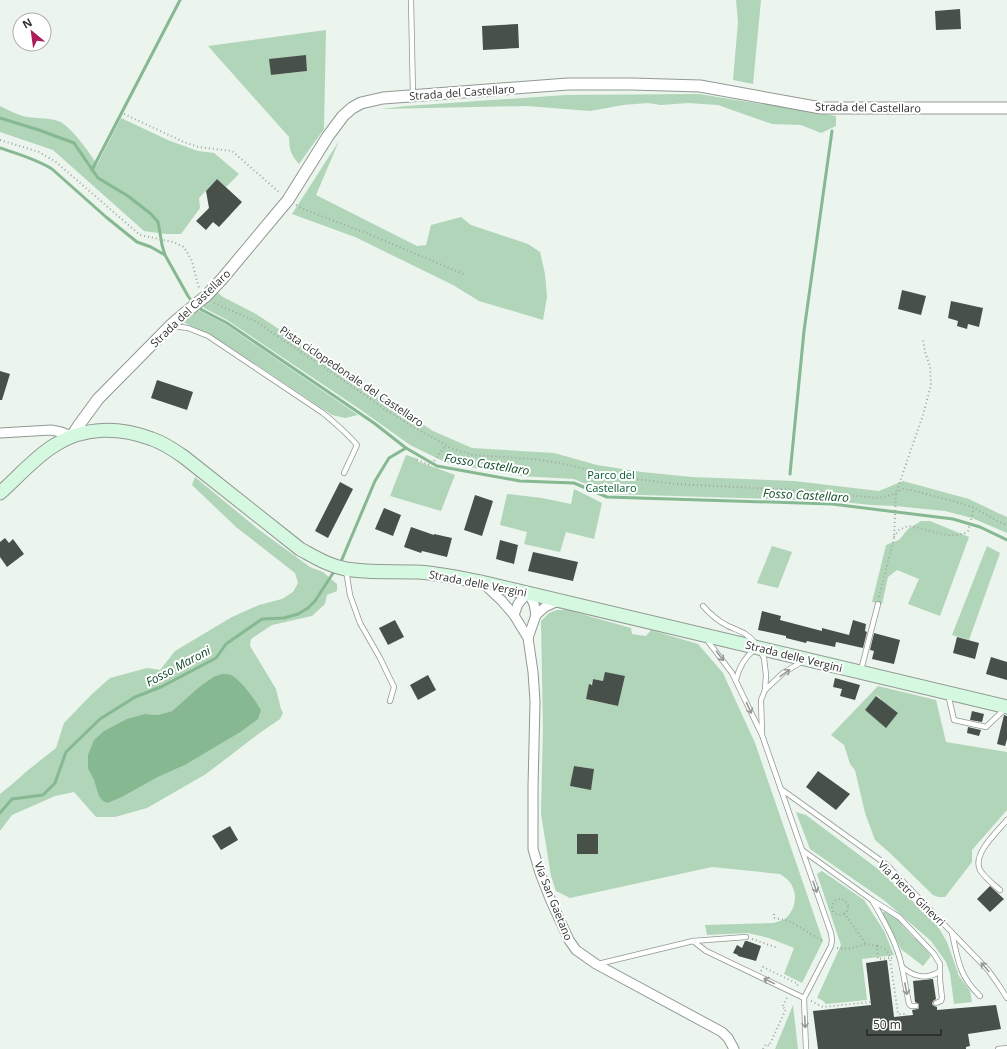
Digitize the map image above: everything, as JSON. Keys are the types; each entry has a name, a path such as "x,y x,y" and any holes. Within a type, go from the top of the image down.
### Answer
{"main road":[{"name":"Strada delle Vergini","path":"0,493 47,450 72,436 86,432 105,430 136,434 153,439 184,457 300,550 322,561 346,569 418,572 448,575 528,592 1007,707"}],"street":[{"name":"Strada del Castellaro","path":"72,436 78,425 98,399 170,326 204,297 222,279 288,200 328,136 343,116 352,108 361,103 383,98 413,95 568,84 632,84 700,86 821,108 1007,108"},
{"path":"0,433 51,430 72,436"},
{"name":"Via San Gaetano","path":"481,582 502,601 514,615 528,638 533,672 535,701 533,788 534,849 540,874 569,940 576,950 596,964 722,1032 728,1038 734,1049"},
{"path":"514,615 518,604 528,592 534,604 536,615 560,600"},
{"name":"Via San Gaetano","path":"528,638 536,615"}],"lane":[{"path":"411,0 413,95"},
{"path":"170,326 188,328 208,336 323,413 357,445 344,473"},
{"path":"346,569 350,595 360,623 380,658 394,687 390,701"},
{"path":"861,672 878,604"},
{"path":"702,606 724,624 748,635 758,647 764,658 766,674 761,700 762,735"},
{"path":"702,634 736,680 762,735 831,933 831,946 804,998 806,1049"},
{"path":"736,680 742,663 746,657 758,647"},
{"path":"764,690 783,673 807,659"},
{"path":"947,693 954,720 986,727 1007,707"},
{"name":"Via Pietro Ginevri","path":"781,789 887,866 988,970 1007,998"},
{"path":"1000,890 984,875 978,865 978,859 982,850 1007,820"},
{"path":"802,850 872,900 899,917 934,954 940,964 942,998 942,1001 936,1003"},
{"path":"872,900 891,934 900,958 909,1004 911,1006 916,1006"},
{"path":"951,932 961,970 971,987 980,996"},
{"path":"596,964 693,941 746,937"},
{"path":"693,941 706,951 804,998"},
{"path":"902,967 915,975 922,976 935,975 940,971"},
{"path":"998,1049 1007,1048"}],"path":[{"path":"0,140 48,156 140,235 166,240 184,247 192,261 198,285 204,297"},
{"name":"Pista ciclopedonale del Castellaro","path":"204,297 255,321 412,426 451,448 473,455 533,459 560,463 608,475 636,480 675,484 794,490 879,498 896,493 903,489 911,490 974,508 1007,525"},
{"path":"878,604 894,538 896,493 924,415 931,385 930,366 925,352 923,339"},
{"path":"417,460 431,465 446,445"},
{"path":"894,538 899,530 908,526 946,535 965,533 968,531 974,508"},
{"path":"842,899 846,902 847,909 844,913 839,914 832,908 835,901 842,899"},
{"path":"844,913 866,944"},
{"path":"774,914 774,918 789,921 824,941"},
{"path":"746,937 778,948"},
{"path":"835,948 848,949 866,944 885,949 890,958 898,1014 906,1014 906,1016"},
{"path":"877,946 878,959 900,958"},
{"path":"763,1049 766,1044 769,1046 786,1009 781,1008 788,997"},
{"path":"813,997 811,1000 823,1007 871,1002"}],"green space":[{"path":"736,0 761,0 753,84 733,80 738,22"},
{"path":"326,30 324,129 299,164 291,152 289,137 208,46","holes":["306,55 307,71 271,75"]},
{"path":"699,94 836,116 836,126 821,133 801,125 772,124 718,105 688,103 661,105 648,103 623,105 590,111 527,106 380,109 566,95"},
{"path":"0,106 23,116 45,118 63,123 79,140 97,165 121,118 170,141 198,151 214,153 239,174 226,187 217,179 199,198 200,208 181,234 166,234 144,231 53,150 0,132"},
{"path":"339,141 316,195 417,246 426,245 431,225 461,217 471,225 528,244 540,252 545,274 547,297 543,320 479,301 453,285 355,237 292,214"},
{"name":"Parco del Castellaro","path":"214,287 223,297 256,314 433,431 472,448 554,453 597,465 642,472 692,477 794,481 879,491 903,481 969,499 1007,517 1007,533 972,518 945,511 834,501 610,494 574,479 521,476 447,463 410,445 361,410 227,320 204,308 201,300"},
{"path":"198,310 225,324 358,415 345,418 332,415 222,342 183,322"},
{"path":"406,455 418,459 417,461 455,475 441,511 390,496"},
{"path":"195,477 258,529 310,567 323,572 337,584 337,591 327,595 325,604 312,616 272,625 251,639 250,646 276,689 283,713 280,719 206,774 147,808 115,817 96,817 74,792 55,796 12,815 0,831 0,794 56,748 64,723 110,678 147,668 160,670 175,651 232,617 259,605 282,599 293,592 298,583 295,573 236,527 192,485","holes":["230,675 237,680 252,697 239,733 185,765 108,803 88,769 145,714 158,715 172,711 199,687 213,677"]},
{"path":"574,489 602,503 594,539 566,532 560,552 524,544 527,532 500,525 507,494 542,498 571,504"},
{"path":"921,521 930,521 969,537 940,616 908,604 919,579 897,570 888,577 882,604 872,602 886,545 899,540 908,529"},
{"path":"772,546 792,552 778,588 757,583"},
{"path":"987,546 1000,553 969,640 952,635"},
{"path":"557,610 567,610 631,628 632,634 646,636 651,630 698,644 723,673 755,743 823,941 802,983 784,974 794,948 769,938 748,933 707,935 705,925 774,923 787,917 794,906 795,897 790,882 780,874 712,867 570,898 556,891 551,876 541,814 543,728 541,621 549,613","holes":["625,676 618,706 586,699 593,679 603,681","574,766 593,769 590,789 571,786","577,834 598,834 598,854 577,854"]},
{"path":"878,686 936,700 946,742 1007,752 1007,810 972,850 972,862 945,897 933,895 875,840 865,813 855,770 850,764 844,745 831,735","holes":["877,695 882,700 874,710 879,713 886,704 898,713 886,727 865,710"]},
{"path":"796,812 806,815 878,869 936,923 947,942 959,976 970,991 972,1002 954,1004 950,974 946,962 931,941 885,901 810,849"},
{"path":"822,871 864,900 884,931 894,955 862,959 867,1000 826,1004 817,998 841,945 817,874"},
{"path":"886,911 898,919 931,956 923,966 901,949 882,915 883,912"},
{"path":"793,1005 798,1049 775,1049"}],"shaded area":[{"path":"222,674 231,675 248,691 261,710 258,719 239,733 185,765 158,777 122,797 108,803 103,801 99,796 94,780 88,769 88,755 94,740 104,731 127,719 145,714 158,715 172,711 199,687 213,677"}],"building":[{"path":"960,9 961,29 936,30 935,11"},
{"path":"518,24 519,48 483,50 482,26"},
{"path":"306,55 307,71 271,75 269,59"},
{"path":"217,179 242,202 219,227 213,222 206,230 196,221 209,208 206,191"},
{"path":"902,290 926,296 921,315 898,309"},
{"path":"951,301 983,308 979,327 968,324 967,329 957,326 958,321 948,318"},
{"path":"0,371 10,374 2,400 0,400"},
{"path":"157,380 193,392 187,410 151,398"},
{"path":"340,482 353,489 328,538 315,531"},
{"path":"475,495 493,501 482,536 464,530"},
{"path":"384,508 401,515 393,536 375,529"},
{"path":"411,527 434,535 452,538 447,557 422,551 421,553 404,547"},
{"path":"5,538 9,543 13,539 24,554 7,567 0,557 0,542"},
{"path":"500,540 518,545 514,564 496,559"},
{"path":"533,552 578,562 573,581 528,571"},
{"path":"762,611 781,616 780,620 822,631 822,628 849,635 853,620 866,624 865,631 867,632 863,648 836,642 835,647 807,641 806,643 786,638 786,636 758,630"},
{"path":"395,620 404,637 388,645 379,628"},
{"path":"874,633 900,640 894,664 872,659 874,651 870,650"},
{"path":"957,637 979,643 975,659 953,653"},
{"path":"991,657 1007,662 1007,680 986,674"},
{"path":"605,672 625,676 618,706 586,699 589,684 592,685 593,679 603,681"},
{"path":"428,675 436,690 418,700 410,685"},
{"path":"835,678 860,685 855,700 840,696 842,689 833,687"},
{"path":"876,696 898,713 886,728 865,710"},
{"path":"972,711 984,714 982,722 970,720"},
{"path":"1004,715 1007,716 1007,739 1005,746 997,744"},
{"path":"968,727 981,730 979,736 967,733"},
{"path":"574,766 594,769 591,790 570,786"},
{"path":"818,771 850,794 836,810 806,787"},
{"path":"230,826 238,840 221,850 212,836"},
{"path":"577,834 598,834 598,854 577,854"},
{"path":"990,886 1004,899 990,912 977,899"},
{"path":"745,941 761,946 756,961 733,953 737,945 742,948"},
{"path":"887,960 894,1017 913,1015 912,1010 919,1008 919,1004 915,1002 913,981 933,979 936,999 932,1004 937,1007 937,1010 996,1005 1001,1029 968,1034 970,1046 966,1047 966,1049 818,1049 813,1011 871,1005 866,963"}],"waterway":[{"path":"92,170 180,0"},
{"name":"Fosso Castellaro","path":"0,118 74,143 98,178 128,196 151,214 158,222 165,255 193,303"},
{"path":"790,474 804,331 832,131"},
{"path":"0,148 46,165 137,242 151,247 165,255"},
{"name":"Fosso Castellaro","path":"197,306 227,323 374,423 406,448 437,466 520,481 574,483 607,497 832,504 953,519 980,527 1007,540"},
{"name":"Fosso Maroni","path":"340,564 375,481 389,458 406,448"},
{"name":"Fosso Maroni","path":"0,813 12,799 43,795 55,783 66,752 100,719 135,697 161,687 216,658 226,644 262,619 284,618 298,614 308,608 315,601 335,570"}]}
